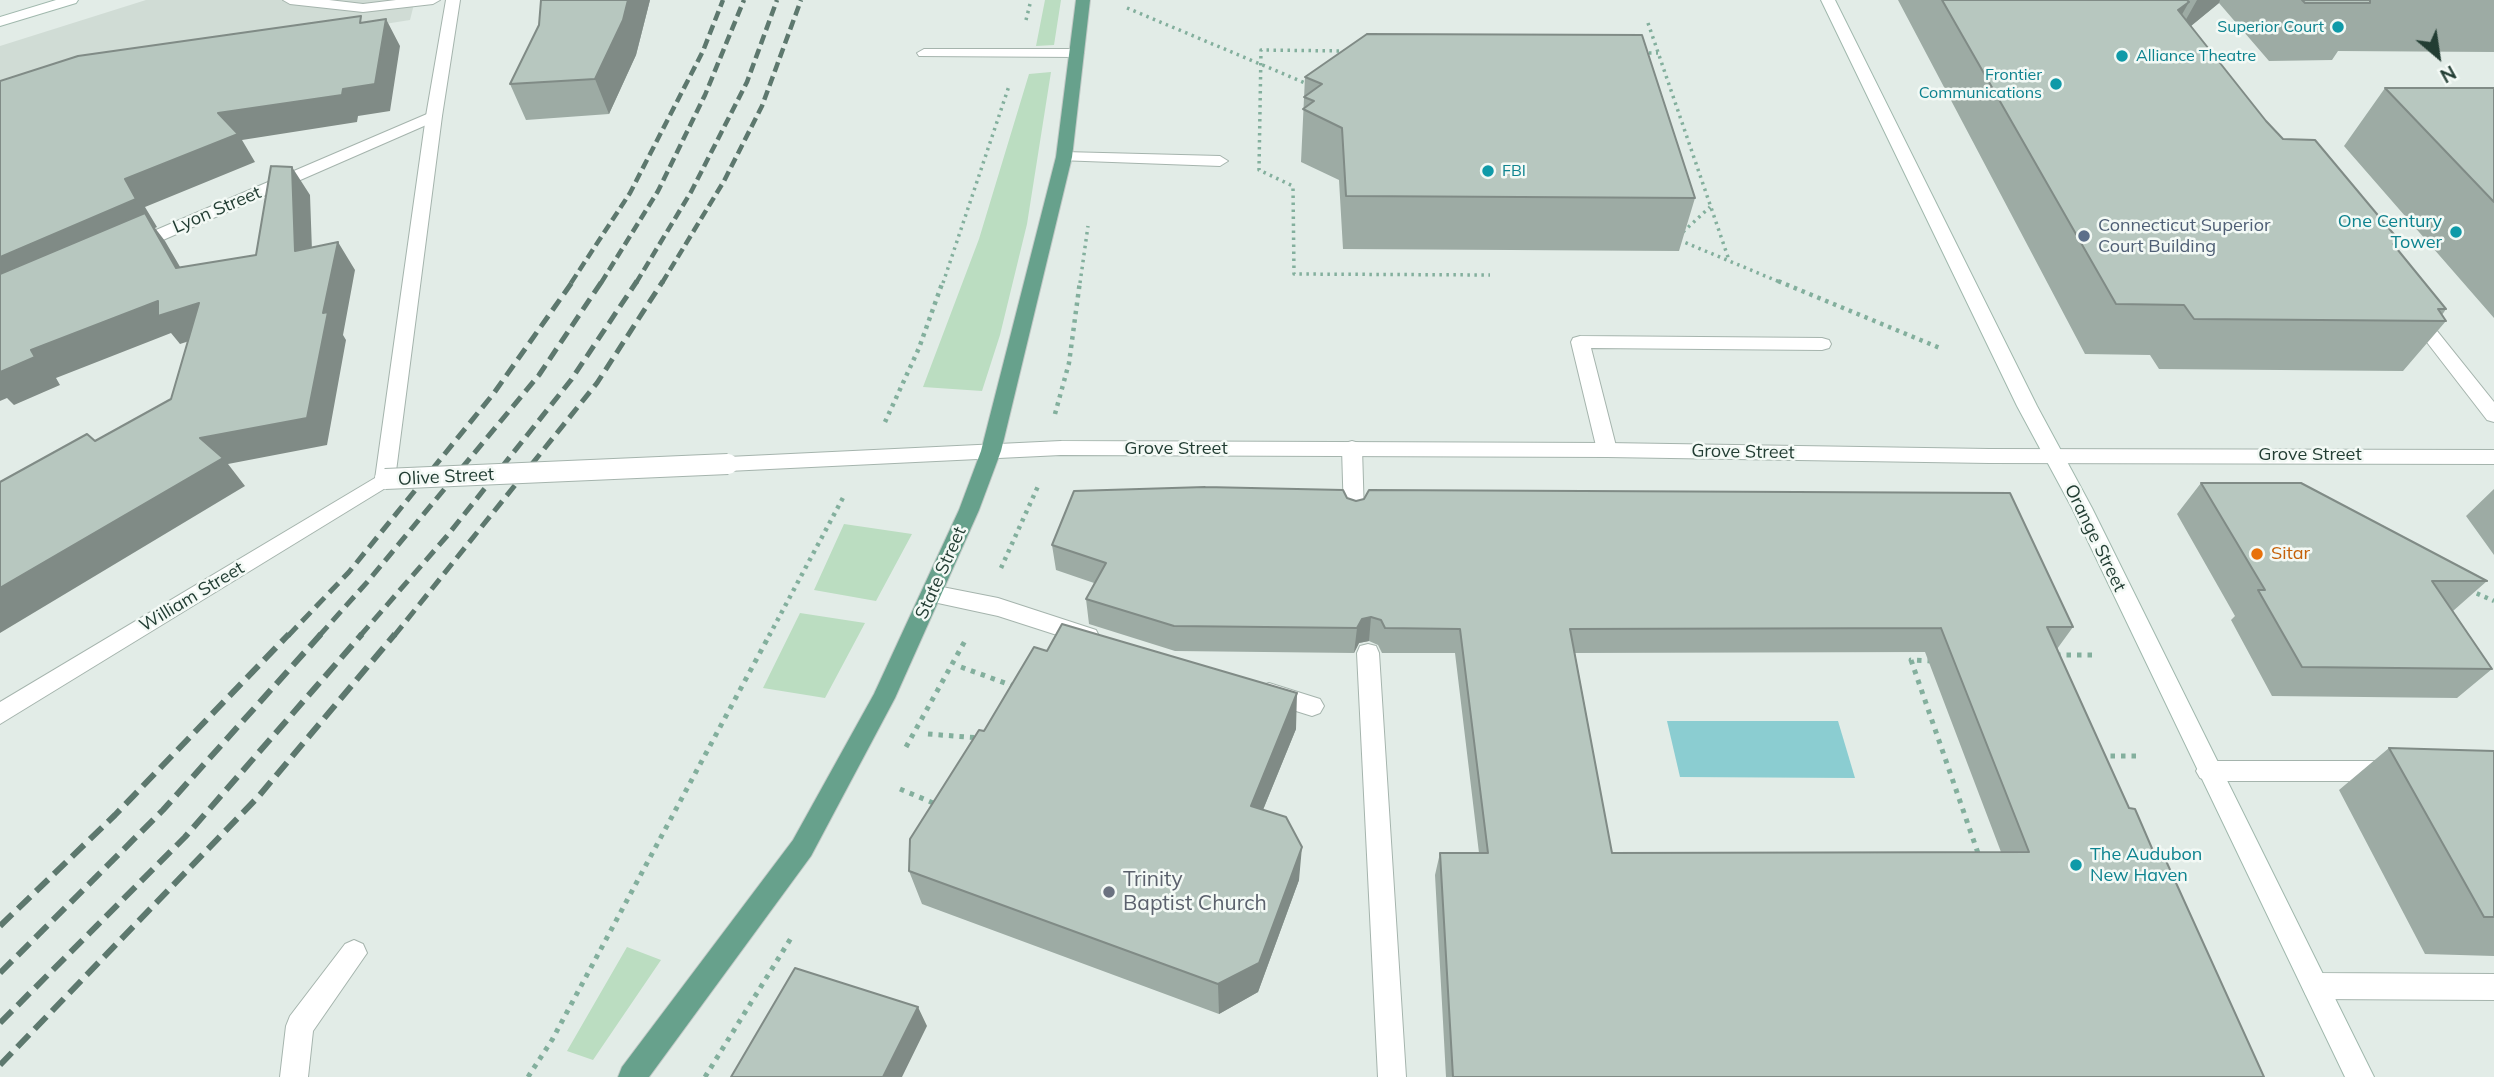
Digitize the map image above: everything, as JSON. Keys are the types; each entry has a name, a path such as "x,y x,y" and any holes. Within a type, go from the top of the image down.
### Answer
{"main road":[{"name":"State Street","path":"632,1077 802,848 883,698 932,594 991,451 1065,157 1083,0"}],"street":[{"path":"0,22 71,0"},
{"path":"290,0 363,8 433,0"},
{"name":"Olive Street","path":"453,0 434,116 385,479 991,451"},
{"name":"Orange Street","path":"1828,0 2053,455 2082,508 2208,771 2360,1077"},
{"path":"924,53 1077,53"},
{"name":"Lyon Street","path":"116,254 434,116"},
{"path":"1065,157 1220,161"},
{"path":"2403,299 2494,415"},
{"path":"1607,450 1580,342 1822,344"},
{"name":"Grove Street","path":"991,451 1061,448 1352,448 2494,457"},
{"path":"1352,448 1354,516"},
{"name":"William Street","path":"0,714 385,479"},
{"path":"932,594 998,607 1102,640"},
{"path":"1368,653 1392,1077"},
{"path":"1247,685 1312,706"},
{"path":"2208,771 2413,771"},
{"path":"295,1077 300,1026 354,953"},
{"path":"2315,986 2494,987"}],"path":[{"path":"528,1077 558,1028 864,457 897,401 974,196 1018,53 1031,0"},
{"path":"1127,8 1310,86"},
{"path":"1648,23 1730,261"},
{"path":"1357,51 1261,50 1259,170 1293,186 1294,274 1490,275"},
{"path":"1631,53 1658,53"},
{"path":"1710,206 1676,239 1940,348"},
{"path":"2462,586 2494,601"},
{"path":"2046,656 2094,654"},
{"path":"1936,661 1910,660 1979,857"},
{"path":"961,667 1023,689"},
{"path":"928,733 987,739"},
{"path":"2088,757 2141,756"},
{"path":"900,789 947,809"},
{"path":"2149,855 2188,855"}],"shaded area":[{"path":"146,0 415,0 410,20 334,32 0,146 0,46"}],"green space":[{"path":"1045,0 1061,0 1054,45 1036,46"},
{"path":"1051,72 1027,224 1000,335 982,391 923,387 979,239 1029,74"},
{"path":"844,524 912,534 876,601 814,590"},
{"path":"800,613 865,623 825,698 763,688"},
{"path":"627,947 661,960 593,1060 567,1051"}],"water":[{"path":"1667,721 1838,721 1855,778 1680,777"}],"building":[{"path":"541,0 628,0 623,20 595,79 510,84 539,25"},
{"path":"1942,0 2187,0 2189,2 2178,10 2266,121 2283,139 2315,140 2402,244 2393,244 2446,309 2438,309 2446,321 2194,319 2184,305 2116,304"},
{"path":"2302,0 2370,0 2370,3 2305,3"},
{"path":"361,16 360,23 386,19 375,84 343,89 342,95 218,113 238,134 125,179 136,199 0,257 0,81 78,56"},
{"name":"FBI","path":"1367,34 1642,35 1695,198 1346,196 1342,128 1303,109 1314,101 1304,97 1322,84 1305,77"},
{"path":"2385,88 2494,88 2494,202"},
{"path":"271,166 292,167 295,251 338,242 323,313 328,312 307,418 200,438 223,458 0,588 0,482 87,434 95,441 171,399 199,303 158,316 158,301 31,350 35,357 0,372 0,274 145,213 176,268 256,255"},
{"path":"2201,483 2301,483 2487,581 2432,581 2492,669 2302,667 2258,590 2265,590"},
{"path":"1205,487 1343,490 1347,498 1356,501 1364,499 1369,490 2010,493 2073,627 2047,627 2129,808 2135,809 2154,853 2162,852 2264,1077 1453,1077 1440,853 1488,853 1460,629 1385,628 1381,620 1371,617 1362,619 1357,628 1174,626 1086,599 1106,563 1052,545 1074,491","holes":["1941,628 2029,852 1612,853 1570,629"]},
{"path":"1062,624 1297,693 1251,806 1286,817 1302,847 1259,963 1218,984 909,871 910,839 979,730 984,731 1034,647 1047,651"},
{"path":"2389,748 2494,751 2494,917 2484,917"},
{"path":"795,968 918,1007 883,1077 731,1077"}],"railway":[{"path":"571,283 630,193 703,51 723,0"},
{"path":"601,283 658,191 705,95 744,0"},
{"path":"636,283 691,192 747,82 777,0"},
{"path":"662,283 724,181 762,106 801,0"},
{"path":"288,636 349,572 494,393 573,281"},
{"path":"319,636 369,580 539,375 602,281"},
{"path":"360,636 447,536 571,380 637,281"},
{"path":"394,636 597,383 663,281"},
{"path":"0,926 115,815 289,634"},
{"path":"0,973 163,810 321,634"},
{"path":"0,1023 185,837 362,634"},
{"path":"0,1065 258,797 395,634"}],"place":[{"name":"Superior Court","path":"2338,27"},
{"name":"Alliance Theatre","path":"2122,56"},
{"name":"Frontier Communications","path":"2056,84"},
{"name":"FBI","path":"1488,171"},
{"name":"One Century Tower","path":"2456,232"},
{"name":"Connecticut Superior Court Building","path":"2084,236"},
{"name":"Sitar","path":"2257,554"},
{"name":"The Audubon New Haven","path":"2076,865"},
{"name":"Trinity Baptist Church","path":"1109,892"}]}
